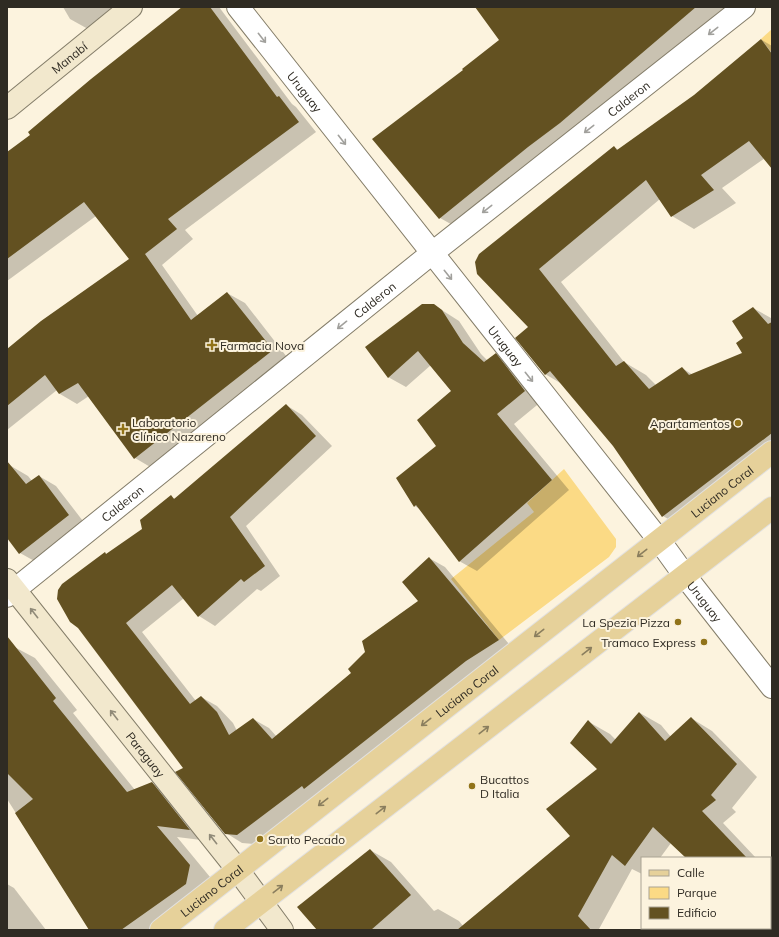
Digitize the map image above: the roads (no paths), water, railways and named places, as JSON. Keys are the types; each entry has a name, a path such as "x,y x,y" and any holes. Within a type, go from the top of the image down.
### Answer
{"main road":[{"name":"Luciano Coral","path":"161,930 772,452"},
{"path":"225,930 772,508"}],"street":[{"name":"Manabí","path":"7,108 131,7"},
{"name":"Uruguay","path":"238,7 431,254 659,540 685,576 772,687"},
{"name":"Calderon","path":"9,588 744,7"},
{"name":"Paraguay","path":"9,588 237,870 282,930"}],"place":[{"name":"Farmacia Nova","path":"212,345"},
{"name":"Apartamentos","path":"738,423"},
{"name":"Laboratorio Clínico Nazareno","path":"123,429"},
{"name":"La Spezia Pizza","path":"678,622"},
{"name":"Tramaco Express","path":"704,642"},
{"name":"Bucattos D Italia","path":"472,786"},
{"name":"Santo Pecado","path":"260,839"}]}
